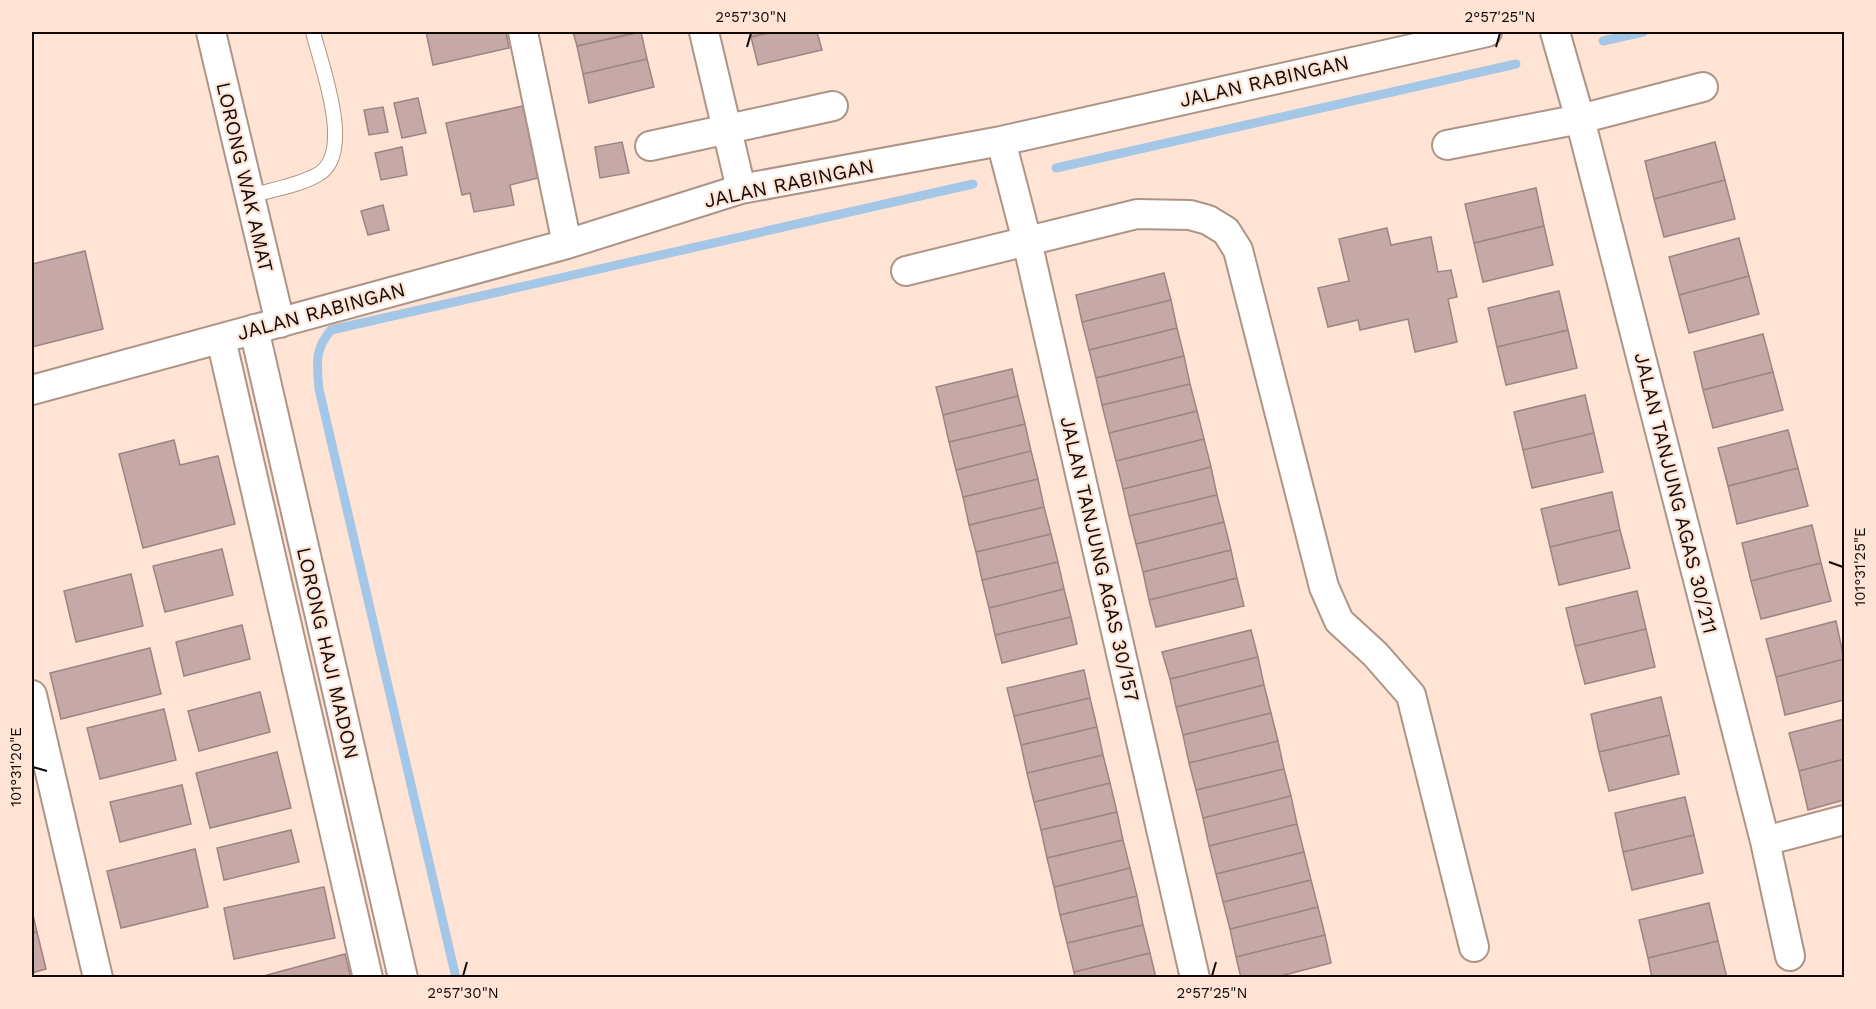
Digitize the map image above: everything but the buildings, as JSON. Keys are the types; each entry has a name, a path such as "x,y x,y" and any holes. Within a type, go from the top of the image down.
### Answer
{"street":[{"name":"LORONG WAK AMAT","path":"211,32 250,196 267,326"},
{"path":"523,32 567,244"},
{"path":"704,32 741,189"},
{"name":"JALAN RABINGAN","path":"32,390 567,244 741,189 1001,141 1487,32"},
{"name":"JALAN TANJUNG AGAS 30/211","path":"1555,32 1580,119 1765,841 1790,956"},
{"path":"1447,145 1580,119 1702,87"},
{"path":"650,146 833,106"},
{"name":"JALAN TANJUNG AGAS 30/157","path":"1001,141 1027,241 1195,978"},
{"path":"906,271 1137,214 1190,215 1208,220 1226,231 1238,250 1324,587 1339,621 1375,654 1411,694 1474,947"},
{"name":"LORONG HAJI MADON","path":"267,326 403,978"},
{"path":"221,339 368,978"},
{"path":"32,695 98,978"},
{"path":"1765,841 1845,820"}],"lane":[{"path":"250,196 318,175 334,157 337,134 314,32"}],"waterway":[{"path":"1603,41 1643,32"},
{"path":"1056,168 1516,64"},
{"path":"456,978 319,389 318,358 326,337 331,330 973,184"}]}
